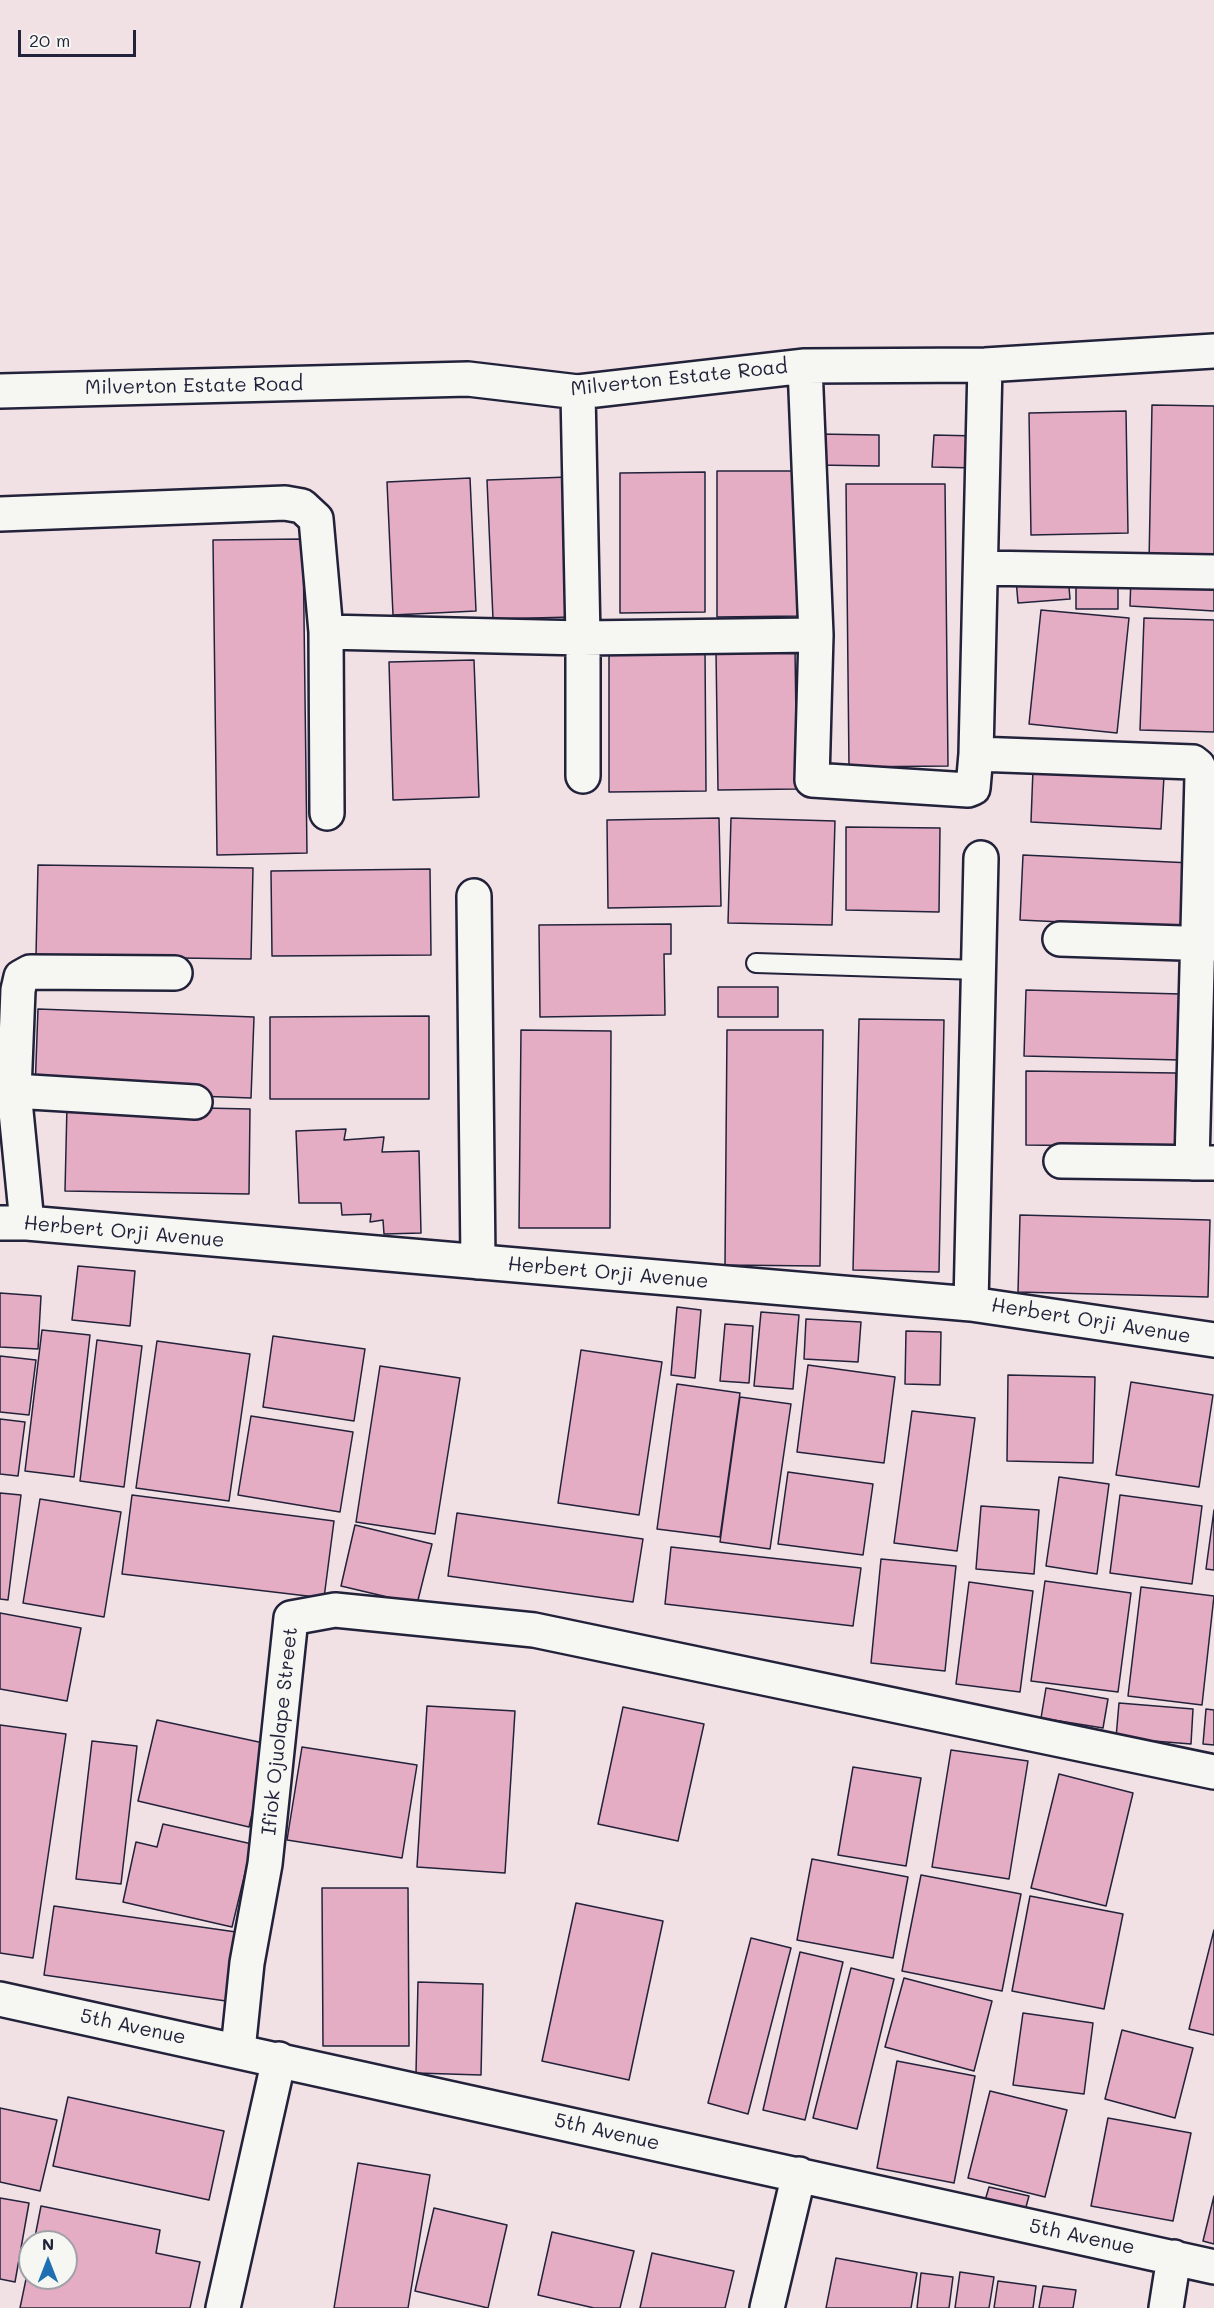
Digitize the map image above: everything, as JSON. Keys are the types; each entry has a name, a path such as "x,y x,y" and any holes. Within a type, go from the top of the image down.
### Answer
{"street":[{"name":"Milverton Estate Road","path":"0,391 468,379 578,392 805,366 985,365 1214,351"},
{"path":"805,366 816,635 812,780 968,790 973,788 976,754 985,365"},
{"path":"578,392 583,776"},
{"path":"0,514 285,502 302,506 316,519 326,632 327,813"},
{"path":"981,568 1214,572"},
{"path":"326,632 583,638 816,635"},
{"path":"976,754 1193,762 1198,766 1202,775 1206,944 1203,1163 1061,1161"},
{"path":"971,1304 981,858"},
{"path":"474,896 478,1262"},
{"path":"1059,939 1206,944"},
{"path":"13,1223 14,1091 18,990 21,977 30,972 175,974"},
{"path":"14,1091 195,1102"},
{"name":"Herbert Orji Avenue","path":"13,1223 971,1304 1214,1340"},
{"name":"Ifiok Ojuolape Street","path":"238,2050 247,1963 265,1864 291,1618 335,1610 534,1630 1214,1772"},
{"name":"5th Avenue","path":"0,1999 1214,2267"},
{"path":"223,2308 279,2059"},
{"path":"767,2308 799,2174"},
{"path":"1166,2308 1174,2257"}],"lane":[{"path":"756,963 979,970"}],"building":[{"path":"1152,405 1214,406 1214,564 1149,563"},
{"path":"1126,411 1128,533 1031,535 1029,413"},
{"path":"817,434 879,435 879,466 817,465"},
{"path":"934,435 977,436 976,468 932,467"},
{"path":"717,471 800,471 801,616 717,617"},
{"path":"705,472 705,612 620,613 620,473"},
{"path":"568,477 573,617 493,619 487,480"},
{"path":"470,478 476,611 393,615 387,482"},
{"path":"846,484 945,484 948,766 849,767"},
{"path":"303,539 307,853 217,855 213,540"},
{"path":"1068,575 1070,599 1018,603 1016,579"},
{"path":"1131,576 1214,580 1214,611 1130,606"},
{"path":"1076,581 1118,581 1118,609 1076,609"},
{"path":"1041,610 1129,618 1117,733 1029,724"},
{"path":"1144,618 1214,620 1214,732 1140,730"},
{"path":"609,649 705,649 706,791 609,792"},
{"path":"795,649 797,789 718,790 716,651"},
{"path":"474,660 479,797 393,800 389,662"},
{"path":"1033,769 1164,776 1161,829 1031,822"},
{"path":"719,818 721,906 608,908 607,820"},
{"path":"731,818 835,821 832,925 728,923"},
{"path":"846,827 940,828 939,912 846,910"},
{"path":"1023,855 1191,863 1187,928 1020,920"},
{"path":"38,865 253,868 251,959 36,956"},
{"path":"430,869 431,955 272,956 271,871"},
{"path":"671,924 671,954 664,954 665,1015 540,1017 539,925"},
{"path":"718,987 778,987 778,1017 718,1017"},
{"path":"1026,990 1181,994 1180,1060 1024,1056"},
{"path":"38,1009 254,1017 251,1098 35,1090"},
{"path":"429,1016 429,1099 270,1099 270,1017"},
{"path":"859,1019 944,1020 939,1272 853,1270"},
{"path":"521,1030 611,1031 610,1228 519,1228"},
{"path":"727,1030 823,1030 820,1266 725,1265"},
{"path":"1026,1071 1176,1073 1175,1147 1026,1145"},
{"path":"67,1105 250,1109 249,1194 65,1191"},
{"path":"346,1129 344,1140 384,1137 382,1152 419,1151 421,1233 384,1234 383,1220 370,1222 371,1214 342,1215 341,1203 299,1203 296,1131"},
{"path":"1020,1215 1210,1220 1208,1297 1018,1292"},
{"path":"78,1266 135,1271 130,1326 72,1320"},
{"path":"0,1293 41,1296 38,1349 0,1347"},
{"path":"677,1307 701,1310 695,1378 671,1375"},
{"path":"761,1312 799,1315 793,1389 754,1386"},
{"path":"806,1319 861,1322 858,1362 804,1359"},
{"path":"725,1324 753,1326 749,1383 720,1381"},
{"path":"42,1330 90,1335 74,1477 25,1471"},
{"path":"906,1331 941,1332 940,1385 905,1384"},
{"path":"273,1336 365,1349 354,1421 263,1407"},
{"path":"97,1340 142,1346 124,1487 80,1481"},
{"path":"157,1341 250,1354 229,1501 136,1488"},
{"path":"581,1350 662,1362 639,1515 558,1503"},
{"path":"0,1356 36,1360 29,1415 0,1412"},
{"path":"808,1365 895,1377 884,1463 797,1452"},
{"path":"380,1366 460,1378 435,1534 356,1522"},
{"path":"1008,1375 1095,1377 1093,1463 1007,1461"},
{"path":"1131,1382 1213,1395 1199,1487 1116,1475"},
{"path":"677,1384 740,1393 720,1537 657,1529"},
{"path":"740,1397 791,1404 770,1549 720,1542"},
{"path":"912,1411 975,1418 957,1551 894,1543"},
{"path":"251,1416 353,1432 340,1512 238,1495"},
{"path":"0,1419 25,1422 18,1476 0,1474"},
{"path":"788,1472 873,1484 863,1555 778,1544"},
{"path":"1059,1477 1109,1484 1097,1574 1046,1566"},
{"path":"0,1493 21,1495 8,1600 0,1599"},
{"path":"132,1495 334,1521 324,1598 122,1574"},
{"path":"1120,1495 1202,1506 1192,1584 1110,1573"},
{"path":"40,1499 121,1512 104,1617 23,1603"},
{"path":"981,1506 1039,1510 1034,1574 976,1569"},
{"path":"1214,1510 1214,1570 1206,1569"},
{"path":"457,1513 643,1539 633,1602 448,1576"},
{"path":"355,1525 432,1544 417,1604 341,1586"},
{"path":"671,1547 861,1568 853,1626 665,1604"},
{"path":"881,1559 956,1566 945,1671 871,1663"},
{"path":"1045,1581 1131,1593 1118,1692 1031,1681"},
{"path":"969,1582 1033,1591 1020,1692 956,1684"},
{"path":"1141,1587 1214,1596 1202,1705 1128,1696"},
{"path":"0,1613 81,1628 67,1701 0,1689"},
{"path":"1046,1688 1108,1699 1103,1728 1041,1718"},
{"path":"1119,1703 1193,1709 1191,1744 1116,1738"},
{"path":"427,1706 515,1711 505,1873 417,1867"},
{"path":"623,1707 704,1724 678,1841 598,1824"},
{"path":"1206,1709 1214,1710 1214,1745 1203,1744"},
{"path":"157,1720 268,1744 249,1827 138,1801"},
{"path":"0,1725 66,1734 33,1958 0,1953"},
{"path":"92,1741 137,1746 121,1884 76,1879"},
{"path":"302,1747 417,1765 402,1858 287,1840"},
{"path":"951,1750 1028,1761 1009,1879 932,1867"},
{"path":"853,1767 921,1778 906,1866 838,1855"},
{"path":"1059,1774 1133,1793 1106,1906 1031,1888"},
{"path":"163,1824 252,1844 232,1927 123,1902 136,1842 157,1847"},
{"path":"812,1859 908,1877 893,1958 797,1940"},
{"path":"921,1875 1021,1894 1002,1991 902,1971"},
{"path":"322,1888 408,1888 409,2046 323,2046"},
{"path":"1030,1896 1123,1914 1104,2009 1012,1991"},
{"path":"576,1903 663,1921 629,2080 542,2061"},
{"path":"54,1906 236,1932 226,2001 44,1975"},
{"path":"1214,1930 1214,2035 1189,2029"},
{"path":"751,1938 791,1948 748,2114 708,2103"},
{"path":"800,1952 843,1962 805,2120 763,2110"},
{"path":"851,1968 894,1979 857,2129 813,2118"},
{"path":"904,1978 992,2001 974,2071 885,2047"},
{"path":"418,1982 483,1984 481,2075 416,2073"},
{"path":"1023,2013 1093,2023 1084,2094 1013,2085"},
{"path":"1122,2030 1193,2048 1175,2118 1105,2099"},
{"path":"897,2061 975,2076 954,2183 877,2168"},
{"path":"990,2091 1067,2110 1045,2197 968,2178"},
{"path":"68,2097 224,2131 209,2200 53,2166"},
{"path":"0,2108 57,2120 40,2191 0,2182"},
{"path":"1108,2118 1191,2133 1173,2221 1091,2206"},
{"path":"358,2163 430,2175 408,2308 334,2308"},
{"path":"989,2187 1029,2196 1024,2214 984,2204"},
{"path":"1214,2196 1214,2244 1203,2241"},
{"path":"0,2198 29,2203 24,2230 18,2230 18,2265 15,2282 0,2279"},
{"path":"41,2206 160,2230 156,2253 200,2262 190,2308 20,2308 24,2290 78,2290 78,2230 36,2230"},
{"path":"434,2208 507,2225 488,2308 415,2291"},
{"path":"552,2232 634,2251 620,2308 594,2308 538,2295"},
{"path":"652,2253 734,2271 725,2308 640,2308"},
{"path":"836,2258 917,2273 911,2308 826,2308"},
{"path":"960,2272 994,2277 989,2308 955,2308"},
{"path":"921,2273 953,2277 949,2308 917,2308"},
{"path":"998,2281 1036,2286 1033,2308 994,2308"},
{"path":"1043,2286 1076,2290 1073,2308 1039,2308"}]}
